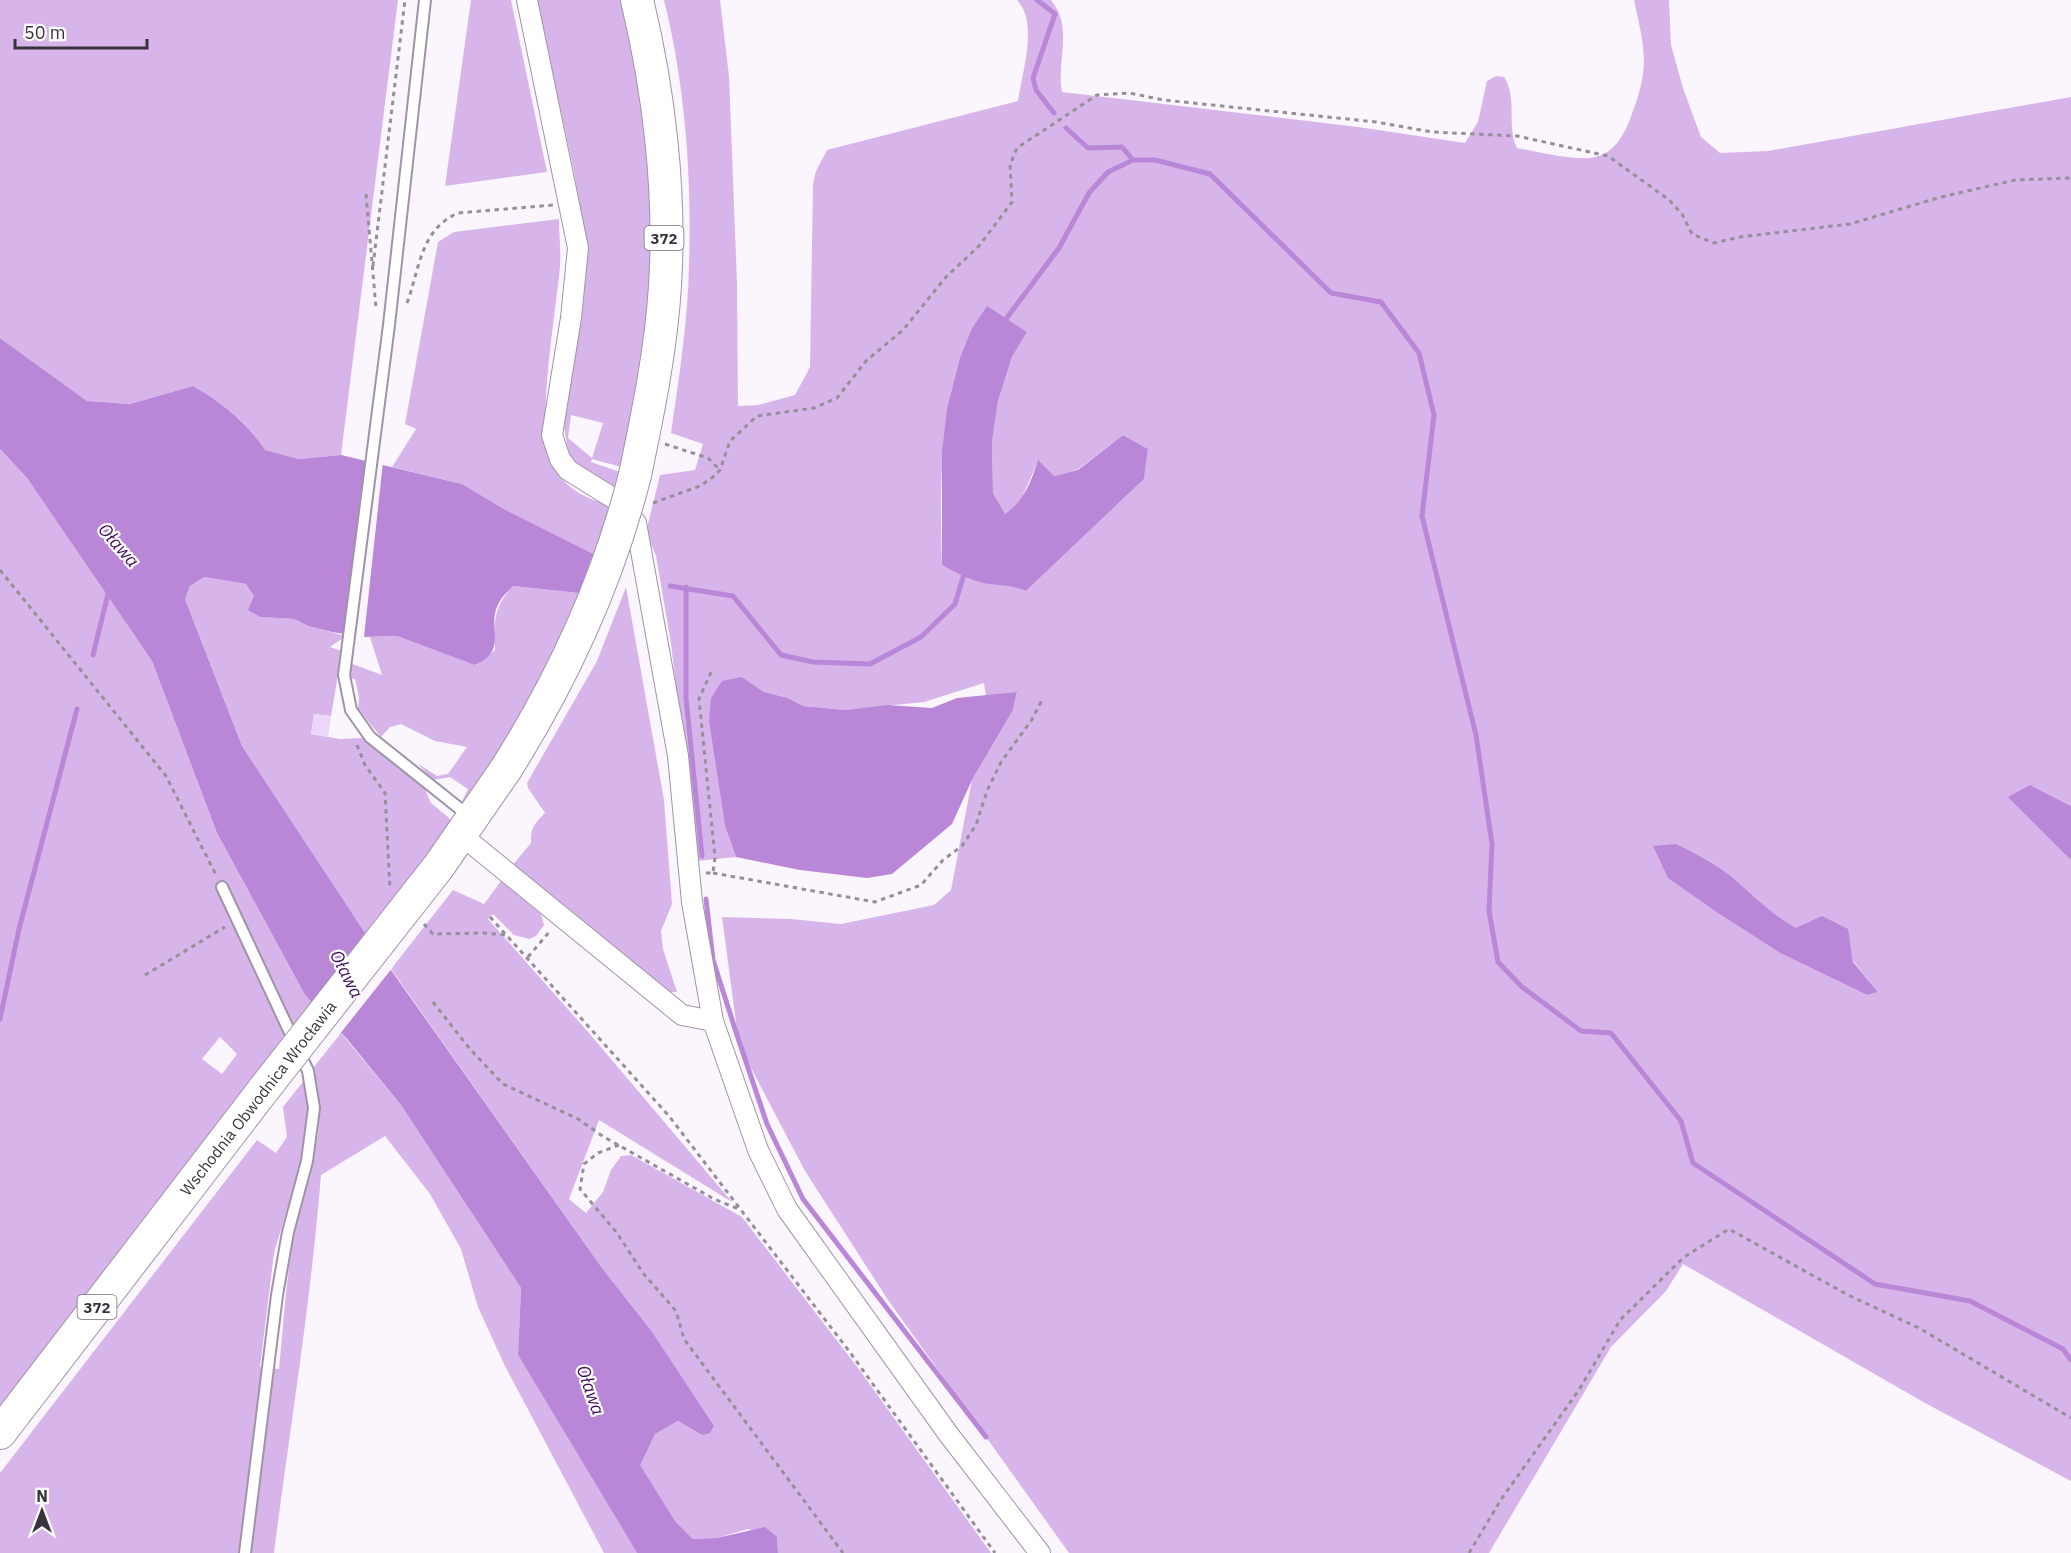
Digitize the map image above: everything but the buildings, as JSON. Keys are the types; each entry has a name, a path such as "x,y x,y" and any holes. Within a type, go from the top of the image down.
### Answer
{"main road":[{"name":"Wschodnia Obwodnica Wrocławia","path":"0,1433 264,1089 439,866 506,769 544,707 574,648 613,553 635,476 652,396 665,285 660,126 637,0"}],"street":[{"path":"527,0 569,204 577,258 571,318 552,435 560,459 568,470 610,495 629,512 636,523 678,756 681,808 697,941 712,1022 758,1150 787,1209 949,1436 1040,1553"},
{"path":"466,826 562,915 682,1015 712,1022"}],"lane":[{"path":"425,0 389,325 344,675 346,697 351,710 370,737 466,826"},
{"path":"222,887 308,1071 314,1108 307,1161 288,1232 277,1295 245,1553"}],"path":[{"path":"372,271 405,0"},
{"path":"629,512 700,486 720,470 730,441 757,416 814,408 837,398 866,361 903,330 946,277 979,246 1012,202 1010,165 1017,148 1098,95 1129,93 1185,102 1376,122 1432,132 1517,136 1608,156 1668,199 1682,214 1692,234 1714,243 1740,237 1851,224 1941,197 2015,180 2071,178"},
{"path":"366,194 376,315 389,325 399,317 408,301 428,236 447,218 458,213 569,204"},
{"path":"660,442 708,458 720,470"},
{"path":"0,570 166,776 222,887"},
{"path":"712,670 699,699 715,857"},
{"path":"713,873 875,902 921,885 943,860 962,846 967,839 976,825 987,791 1001,762 1031,721 1042,700"},
{"path":"358,720 357,743 364,765 385,793 390,889 397,896"},
{"path":"528,957 562,915"},
{"path":"490,916 669,1116 849,1351 995,1553"},
{"path":"418,919 433,934 484,933 508,936"},
{"path":"145,975 237,920"},
{"path":"433,1002 469,1048 503,1084 578,1119 714,1199 743,1211"},
{"path":"619,1144 598,1153 584,1164 580,1189 617,1233 643,1273 676,1311 684,1339 843,1553"},
{"path":"1469,1553 1502,1498 1579,1390 1620,1320 1684,1257 1729,1229 1848,1295 1919,1328 2071,1418"}],"shaded area":[{"path":"0,0 398,0 341,455 299,459 264,450 233,413 193,386 130,404 87,401 0,338"},
{"path":"471,0 511,0 547,172 445,186"},
{"path":"537,0 627,0 652,149 650,316 625,468 592,459 591,462 623,473 619,489 587,472 573,461 568,450 564,427 584,298 586,240 574,172","holes":["571,415 603,423 592,458 568,438"]},
{"path":"664,0 720,0 729,76 737,283 738,406 758,405 795,395 810,367 813,184 816,171 827,150 1018,101 1028,34 1024,10 1017,0 1051,0 1058,11 1063,33 1062,92 1358,127 1465,143 1478,122 1487,81 1496,76 1504,77 1510,94 1512,130 1517,148 1556,156 1587,158 1602,155 1616,144 1629,122 1640,88 1644,61 1634,0 1669,0 1671,45 1683,88 1701,137 1720,153 1768,151 2071,97 2071,806 2030,785 2060,847 2071,860 2071,1481 1925,1403 1683,1264 1666,1291 1611,1347 1489,1553 1069,1553 888,1300 805,1171 739,1045 722,917 791,919 841,924 934,905 951,890 972,780 1013,710 1017,693 986,696 984,683 924,702 846,710 803,706 788,698 764,692 742,677 709,722 725,826 736,857 696,861 671,643 656,556 646,532 660,475 695,470 703,444 671,433 685,328 690,231 688,164 682,98","holes":["1005,319 1027,332 1012,357 998,401 992,442 993,493 1005,515 1020,502 1038,461 1054,476 1077,470 1123,435 1148,449 1144,479 1026,591 1012,584 985,583 942,565 942,475 947,417 953,388 971,330","1733,878 1771,914 1796,929 1847,929 1853,961 1878,992 1867,995 1780,953 1721,915"]},
{"path":"559,219 560,265 546,403 549,454 556,471 574,490 596,501 613,506 598,554 532,703 464,805 461,803 468,789 450,777 433,780 417,763 437,776 448,774 467,747 435,741 401,724 390,727 381,737 358,709 359,697 355,679 348,678 350,663 382,675 370,637 397,636 476,665 495,650 496,616 501,602 513,586 579,593 593,555 504,509 462,484 392,467 416,429 405,424 438,242 454,232"},
{"path":"0,449 27,478 152,661 217,833 305,995 317,1007 0,1408","holes":["220,1037 237,1054 222,1074 202,1059"]},
{"path":"204,577 246,584 254,596 260,617 294,619 308,626 346,636 330,647 342,651 331,716 314,714 311,734 340,739 362,738 423,785 431,803 454,822 369,939 242,746 185,599 190,586"},
{"path":"626,587 664,800 672,904 661,931 663,949 677,992 668,992 511,867 531,843 534,826 545,813 527,783 597,661"},
{"path":"501,881 541,914 544,925 536,936 529,939 514,935 493,914 488,919 589,1033 732,1202 599,1120 569,1199 586,1213 603,1192 611,1170 621,1156 631,1155 742,1217 858,1368 991,1553 778,1553 777,1537 748,1529 717,1538 693,1539 675,1521 639,1465 655,1434 678,1421 702,1435 650,1329 602,1268 391,969 453,890 484,904"},
{"path":"341,1033 401,1105 521,1288 518,1355 637,1553 604,1553 505,1366 478,1307 461,1249 430,1194 385,1136 321,1175 306,1317 274,1553 0,1553 0,1473 257,1140 276,1153 287,1137 283,1107 306,1078 308,1106 303,1155 274,1253 260,1367 279,1369 291,1254 317,1139 318,1092 313,1068"}],"water":[{"path":"987,306 1027,332 1012,357 998,401 992,442 993,493 1005,514 1012,509 1026,490 1038,460 1054,476 1078,470 1123,435 1148,449 1144,479 1026,591 977,581 942,565 942,452 947,409 960,358 971,330"},
{"name":"Oława","path":"0,338 87,401 130,404 193,386 233,413 265,450 299,459 341,455 462,484 504,509 593,554 579,593 513,586 501,599 496,610 495,644 492,652 486,659 475,665 397,636 364,637 308,626 294,619 260,617 248,610 254,596 246,584 204,577 190,586 185,599 242,746 369,939 602,1268 650,1329 714,1426 710,1433 702,1435 678,1421 655,1434 640,1465 675,1521 693,1539 717,1538 765,1527 777,1537 778,1553 637,1553 518,1355 521,1288 401,1105 347,1039 305,995 217,833 152,661 27,478 0,449"},
{"path":"742,677 764,692 788,698 803,706 846,710 887,705 932,708 957,698 1017,692 1013,710 972,780 952,824 892,874 867,878 800,870 736,857 725,826 709,722 711,698 722,681"},
{"path":"2030,785 2071,806 2071,860 2008,797"},
{"path":"1676,844 1720,868 1771,911 1796,928 1822,916 1848,929 1853,962 1878,992 1867,995 1780,953 1668,878 1653,846"}],"pier":[{"path":"366,458 383,462 364,637 346,636"},
{"path":"371,936 393,967 339,1035 315,1009"}],"waterway":[{"path":"1037,0 1055,14 1033,78 1036,90 1054,113"},
{"path":"1066,128 1088,148 1122,147 1133,160"},
{"path":"1003,323 1059,248 1089,193 1108,172 1133,160 1155,160 1210,174 1331,293 1381,302 1419,353 1434,415 1422,516 1476,735 1492,844 1489,911 1498,962 1522,987 1581,1031 1611,1033 1681,1121 1693,1163 1875,1284 1970,1301 2063,1349 2071,1360"},
{"path":"670,586 733,596 781,655 813,662 870,664 921,637 955,604 965,571"},
{"path":"686,587 686,698 702,856"},
{"path":"93,655 109,590"},
{"path":"0,1019 19,929 77,709"},
{"path":"706,899 713,960 737,1035 767,1124 803,1199 986,1437"}]}
